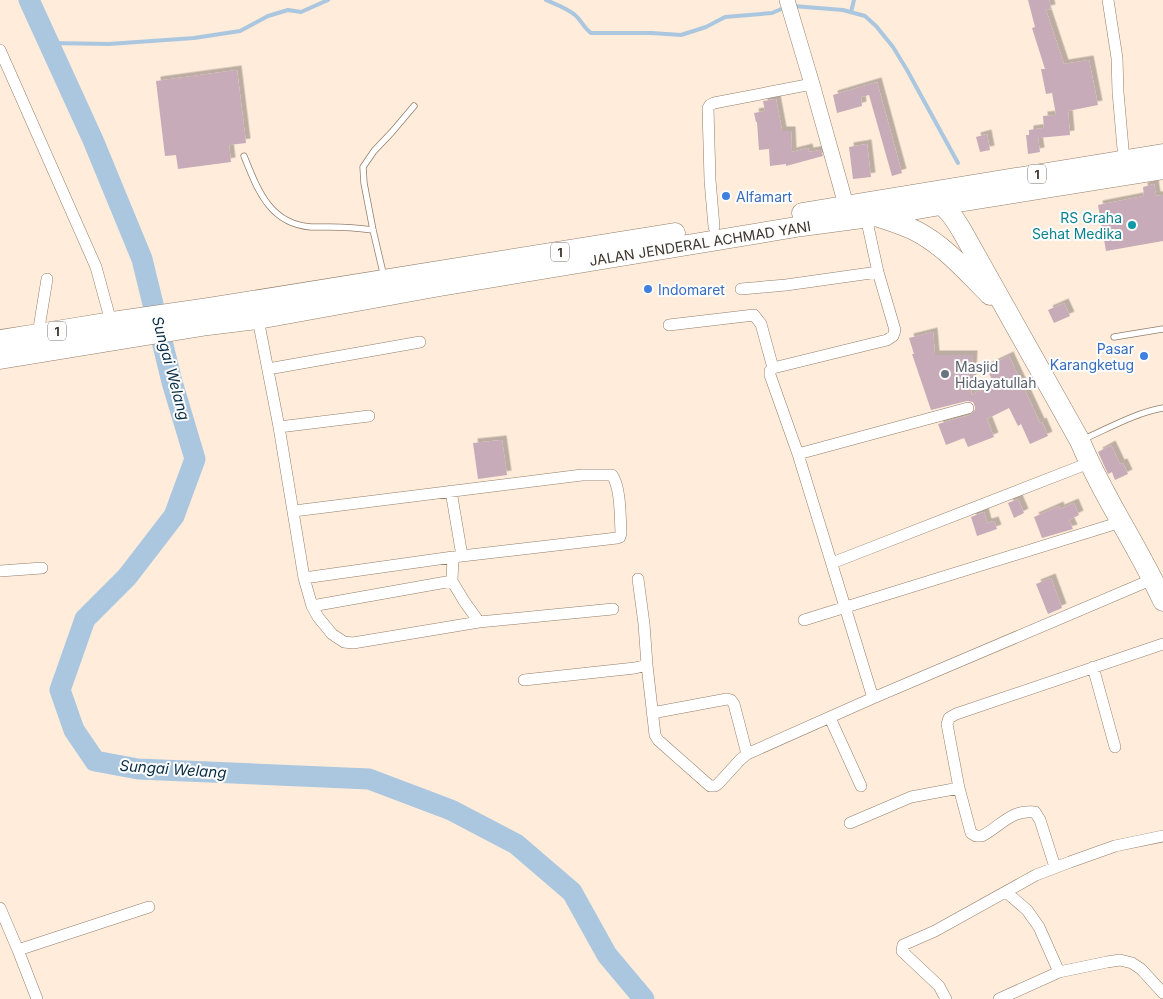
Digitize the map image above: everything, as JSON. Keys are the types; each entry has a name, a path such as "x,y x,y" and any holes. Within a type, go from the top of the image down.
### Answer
{"highway":[{"name":"JALAN JENDERAL ACHMAD YANI","path":"208,316 387,288 714,227 1163,154"},
{"name":"JALAN JENDERAL ACHMAD YANI","path":"208,316 258,320 387,288 440,286 1163,169"},
{"path":"911,195 930,198 942,204 950,211 1080,441 1089,463 1153,579 1163,601"},
{"path":"871,217 897,222 917,231 946,252 1006,310"},
{"name":"1","path":"0,340 38,334 112,328 208,316"},
{"name":"1","path":"0,359 112,328"}],"street":[{"path":"1108,0 1117,58 1124,160"},
{"path":"789,7 846,205"},
{"path":"0,50 96,267 112,328"},
{"path":"714,227 710,180 708,108 710,105 812,84"},
{"path":"871,217 878,272 894,330 893,336 888,340 773,368 770,371 770,375 798,454 873,698"},
{"path":"741,289 786,285 878,272"},
{"path":"38,334 47,280"},
{"path":"669,325 754,315 761,324 773,368"},
{"path":"258,320 294,511 304,578 312,606 318,617 332,634 344,642 353,643 479,622 613,609"},
{"path":"268,369 420,342"},
{"path":"798,454 968,408"},
{"path":"279,427 369,416"},
{"path":"832,563 1089,463"},
{"path":"294,511 582,475 612,475 618,491 621,533 620,537 617,538 304,578"},
{"path":"451,491 458,557 453,567 452,582 479,622"},
{"path":"804,620 1121,522"},
{"path":"0,571 42,568"},
{"path":"638,579 656,735 658,740 712,787 718,784 747,754 873,698 1153,579"},
{"path":"312,606 452,582"},
{"path":"1055,868 1040,820 1035,812 1029,811 1014,814 982,836 976,836 971,833 947,724 949,718 1163,644"},
{"path":"524,680 635,668 647,665"},
{"path":"1093,667 1115,748"},
{"path":"652,713 727,698 734,704 747,754"},
{"path":"830,718 862,786"},
{"path":"850,824 910,797 960,788"},
{"path":"946,999 939,986 904,953 902,950 903,945 934,931 1036,875 1115,846 1163,836"},
{"path":"1006,892 1027,910 1039,927 1059,972"},
{"path":"18,950 149,907"},
{"path":"0,908 37,999"},
{"path":"998,999 1059,972 1120,960 1132,963 1142,969 1163,993"}],"lane":[{"path":"387,288 372,230 364,183 364,167 374,151 414,106"},
{"path":"244,156 258,190 277,215 290,222 309,227 372,230"},
{"path":"1114,337 1163,329"},
{"path":"1080,441 1127,419 1163,408"}],"building":[{"path":"1028,0 1049,0 1051,9 1046,10 1064,64 1089,60 1098,105 1068,111 1070,135 1038,138 1040,152 1028,154 1026,135 1029,135 1029,130 1044,128 1043,116 1056,115 1052,93 1046,94 1041,69 1045,69 1032,28 1035,27"},
{"path":"237,70 246,143 229,145 231,162 178,169 176,155 165,156 156,81"},
{"path":"877,82 902,173 892,176 869,95 861,97 862,106 837,113 833,95"},
{"path":"776,99 782,131 791,131 792,152 808,148 809,152 821,150 823,156 786,166 786,164 770,166 769,149 759,150 757,122 754,113 765,111 763,101"},
{"path":"987,134 990,150 980,152 976,137"},
{"path":"867,144 871,177 853,179 849,147"},
{"name":"RS Graha Sehat Medika","path":"1154,184 1156,196 1163,195 1163,241 1106,251 1098,205 1144,196 1143,187"},
{"path":"1064,303 1070,316 1054,323 1048,310"},
{"path":"933,332 935,355 973,355 971,395 994,384 986,367 1009,356 1048,436 1030,444 1021,424 1018,426 1009,408 987,419 994,437 968,447 964,438 946,445 938,424 970,415 975,410 975,407 973,402 967,401 931,410 912,354 914,354 909,338"},
{"path":"502,440 507,475 478,479 473,443"},
{"path":"1111,445 1120,464 1123,463 1128,474 1115,480 1112,472 1108,474 1098,452"},
{"path":"1018,499 1024,513 1014,518 1008,503"},
{"path":"1074,503 1079,515 1069,520 1073,529 1042,538 1034,517 1059,506 1060,509"},
{"path":"984,512 987,523 994,521 997,529 977,536 971,517"},
{"path":"1051,578 1062,608 1048,614 1036,584"}],"waterway":[{"name":"Sungai Welang","path":"29,0 93,140 142,259 172,382 195,459 174,516 127,577 85,619 60,690 74,730 95,761 138,769 369,779 451,810 516,844 572,892 607,955 644,999"},
{"path":"49,43 109,44 194,38 240,31 268,16 288,10 301,12 328,0"},
{"path":"546,0 572,13 591,33 681,35 706,27 725,17 772,13 786,7"},
{"path":"851,12 854,0"},
{"path":"793,6 843,10 865,16 876,26 893,47 907,70 958,163"}],"place":[{"name":"Alfamart","path":"726,196"},
{"name":"RS Graha Sehat Medika","path":"1132,225"},
{"name":"Indomaret","path":"648,289"},
{"name":"Pasar Karangketug","path":"1144,356"},
{"name":"Masjid Hidayatullah","path":"945,374"}]}
